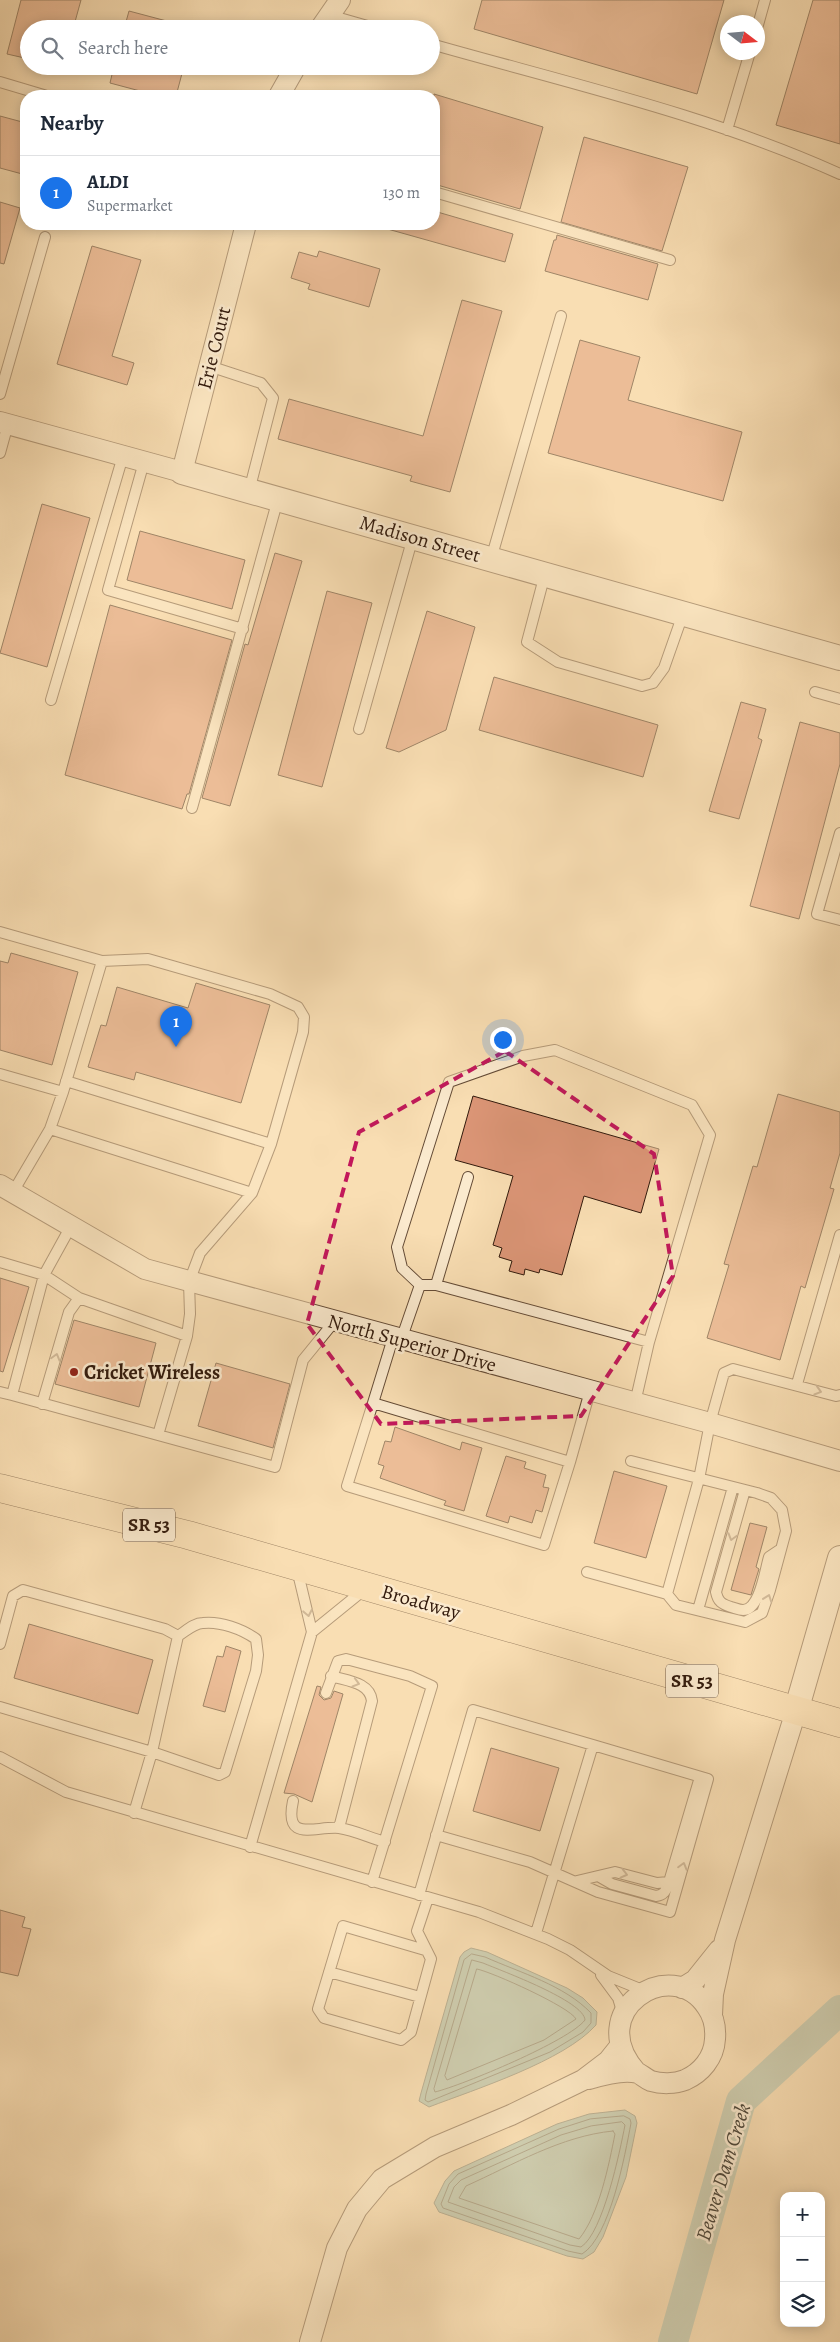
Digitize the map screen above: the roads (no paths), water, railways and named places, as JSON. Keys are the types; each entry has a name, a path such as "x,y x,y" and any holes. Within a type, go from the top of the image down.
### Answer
{"main road":[{"name":"Broadway","path":"0,1488 188,1535 840,1723"}],"street":[{"path":"282,90 291,75"},
{"name":"Erie Court","path":"182,472 244,230"},
{"name":"Madison Street","path":"4,423 683,614 839,655"},
{"name":"North Superior Drive","path":"6,1188 145,1269 710,1423 840,1462"},
{"path":"712,2015 713,1994 725,1940 796,1711 840,1558"},
{"path":"682,1988 695,1980 704,1970 725,1940"},
{"path":"660,1986 682,1988 704,2002 712,2015 716,2030 715,2046 708,2061 698,2073 684,2081 668,2084 652,2081 637,2073 626,2061 620,2046 618,2030 623,2014 632,2000 645,1991 660,1986"},
{"path":"310,2342 337,2248 357,2209 382,2179 435,2146 512,2115 583,2080 608,2061 620,2046"},
{"path":"583,2080 602,2075 637,2073"}],"lane":[{"path":"761,15 765,0"},
{"path":"330,15 347,20"},
{"path":"440,47 727,130 788,151 840,174"},
{"path":"727,130 748,60"},
{"path":"0,82 27,90"},
{"path":"440,194 670,260"},
{"path":"0,394 45,238"},
{"path":"491,559 561,316"},
{"path":"209,366 261,383 273,398 249,491"},
{"path":"0,453 4,423"},
{"path":"51,700 123,456"},
{"path":"144,462 108,590 243,629"},
{"path":"192,808 278,499"},
{"path":"359,729 413,537"},
{"path":"545,574 527,642 558,662 642,686 653,683 667,661 683,614"},
{"path":"816,692 840,699"},
{"path":"840,833 817,914 840,920"},
{"path":"0,932 102,960 148,959 270,994 298,1007 304,1016 303,1032 271,1144 252,1193 200,1254 189,1282 190,1314 186,1336 158,1435"},
{"path":"6,1188 50,1129 63,1092 102,960"},
{"path":"635,1403 649,1342 710,1136 692,1105 555,1050 523,1056 449,1082 397,1247 402,1268 420,1285 436,1285 649,1342"},
{"path":"0,1074 63,1092"},
{"path":"66,1081 271,1144"},
{"path":"50,1129 252,1193"},
{"path":"436,1285 468,1177"},
{"path":"12,1396 44,1275 71,1226"},
{"path":"797,1384 836,1267 840,1235"},
{"path":"0,1262 44,1275 79,1298 186,1336"},
{"path":"420,1285 397,1339 347,1486 544,1545 590,1391"},
{"path":"42,1404 69,1312 79,1298"},
{"path":"0,1392 275,1467 303,1360 334,1322"},
{"path":"667,1594 699,1479 710,1423 724,1373 734,1369 797,1384 836,1396 840,1395"},
{"path":"374,1403 570,1462"},
{"path":"587,1572 667,1594 676,1604 745,1622 762,1612 786,1530 782,1510 771,1498 631,1461"},
{"path":"698,1610 733,1487"},
{"path":"745,1490 716,1592 718,1600 723,1604 743,1610 749,1608 756,1602 769,1557 781,1549"},
{"path":"250,1847 312,1632 296,1566"},
{"path":"312,1632 368,1587"},
{"path":"0,1644 13,1596 23,1590 165,1629 178,1636"},
{"path":"0,1706 152,1752 219,1775 224,1772 256,1671 258,1656 256,1639 246,1632 202,1622 178,1636 152,1752 134,1813"},
{"path":"326,1693 338,1661 346,1659 410,1676 432,1686 372,1882"},
{"path":"331,1676 365,1686 371,1692 372,1701 339,1828"},
{"path":"426,1950 343,1926 318,2009 324,2018 401,2040 411,2032 431,1959 417,1931 423,1896 436,1835 473,1710 704,1778"},
{"path":"536,1934 593,1745"},
{"path":"0,1757 66,1792 479,1912 536,1934 570,1950 598,1970 645,1991"},
{"path":"598,1876 612,1884 662,1896 666,1892 704,1778"},
{"path":"436,1835 530,1862 577,1881 598,1892 670,1912 704,1778"},
{"path":"293,1801 290,1816 295,1826 302,1830 339,1828 385,1842"},
{"path":"577,1881 615,1872 657,1883 669,1882"},
{"path":"598,1970 618,1998 623,2014"},
{"path":"329,1972 420,1997"}],"water":[{"path":"471,1948 487,1952 567,1988 583,1998 597,2012 596,2025 582,2038 541,2062 494,2083 429,2107 419,2101 421,2093 460,1957"},
{"path":"625,2110 635,2116 637,2123 626,2177 603,2237 594,2252 583,2259 567,2256 439,2212 434,2203 445,2181 454,2171 557,2124 589,2114"}],"waterway":[{"name":"Beaver Dam Creek","path":"673,2342 741,2101 840,2010"}],"place":[{"name":"ALDI","path":"176,1047"},
{"name":"Cricket Wireless","path":"74,1372"}]}
